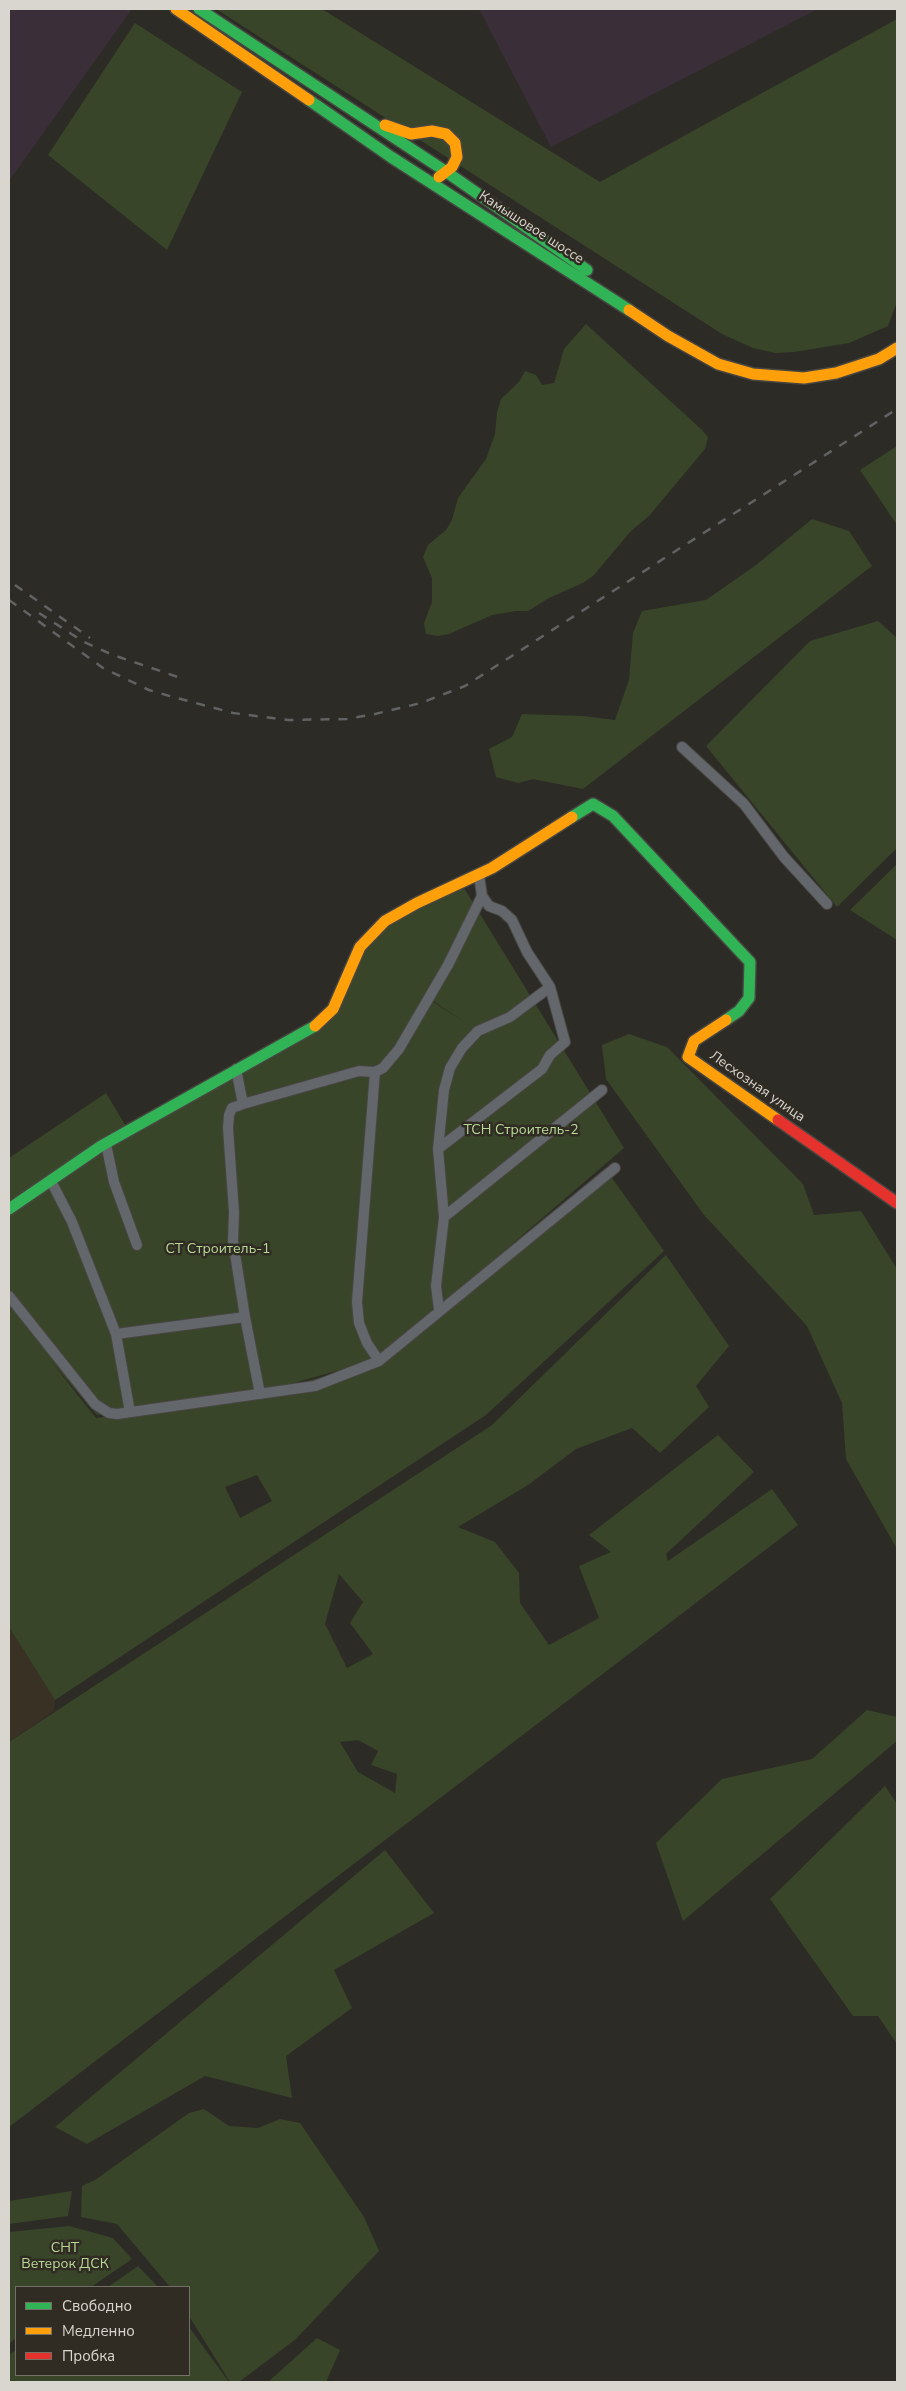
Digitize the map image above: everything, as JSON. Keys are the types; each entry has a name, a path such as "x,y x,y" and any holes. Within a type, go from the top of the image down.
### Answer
{"main road":[{"name":"Камышовое шоссе","path":"176,9 391,157 495,222 668,336 718,364 753,374 804,378 836,373 879,359 897,348"},
{"name":"Камышовое шоссе","path":"199,9 351,111 448,173 665,324 712,350 736,358 768,365 799,367 830,363 869,353 897,337"},
{"path":"351,111 372,117 389,128 411,134 432,131 446,134 454,143 457,157 448,173 441,177 434,177 410,160 391,157"},
{"name":"Лесхозная улица","path":"479,874 593,804 613,816 750,962 749,998 739,1011 694,1041 688,1056 897,1204"},
{"path":"9,1210 106,1144 236,1069 317,1026 333,1009 360,947 385,921 416,903 479,874"}],"street":[{"path":"682,747 744,804 784,858 827,904"},
{"path":"438,1149 542,1069 550,1055 565,1042 550,987 527,952 512,920 502,910 490,906 482,896 479,874"},
{"path":"260,1394 244,1317 233,1241 234,1212 228,1128 232,1108 359,1071 375,1072 382,1068 399,1049 448,965 482,896"},
{"path":"439,1310 436,1286 444,1217 438,1149 444,1090 450,1068 462,1048 478,1031 510,1017 550,987"},
{"path":"236,1069 243,1104"},
{"path":"375,1072 357,1302 359,1323 367,1344 379,1361"},
{"path":"444,1217 602,1090"},
{"path":"106,1144 114,1182 137,1245"},
{"path":"9,1296 95,1404 109,1413 130,1412 315,1386 379,1361 615,1168"},
{"path":"51,1181 72,1222 116,1334 130,1412"},
{"path":"116,1334 244,1317"}],"shaded area":[{"path":"9,9 132,9 9,181"},
{"path":"479,9 818,9 551,147"},
{"path":"9,1627 55,1700 54,1711 9,1742"}],"green space":[{"path":"216,9 322,9 600,182 897,19 897,302 888,326 849,343 794,352 775,353 753,348 722,334"},
{"path":"135,23 242,92 167,250 48,155"},
{"path":"586,324 701,429 708,437 705,449 649,516 631,531 593,576 583,583 549,598 528,611 492,615 449,634 438,636 426,634 424,623 432,602 432,578 423,557 428,545 446,530 452,520 458,498 486,459 495,434 497,412 501,399 519,382 525,371 536,375 542,385 554,383 564,349"},
{"path":"897,446 897,525 860,470"},
{"path":"812,519 849,531 872,566 583,789 533,779 518,783 496,777 489,749 512,737 522,714 583,716 615,720 629,680 633,633 642,611 706,600 756,565"},
{"path":"878,621 897,638 897,848 837,907 706,746 810,641"},
{"path":"897,864 897,940 850,910"},
{"path":"464,888 624,1148 440,1306 437,1286 446,1218 440,1150 446,1091 451,1069 463,1049 481,1032 477,1029 461,1047 448,1067 442,1090 437,1150 442,1218 433,1286 437,1309 375,1360 262,1392 97,1415 50,1360 96,1418 260,1394 379,1361 447,1307 605,1168 664,1251 486,1415 55,1700 9,1627 9,1158 106,1093 130,1133 235,1072 241,1106 359,1073 377,1074 383,1070 401,1049 430,1000 466,1023 430,999 382,1066 374,1070 359,1069 244,1102 238,1070 319,1027 335,1010 360,949 386,923 417,904","holes":["257,1475 272,1501 240,1518 225,1487"]},
{"path":"629,1034 667,1047 803,1184 814,1215 861,1211 897,1269 897,1549 846,1459 842,1403 807,1326 704,1215 606,1079 602,1045"},
{"path":"666,1255 729,1346 696,1386 709,1407 660,1453 632,1428 576,1449 528,1485 458,1527 495,1542 519,1573 520,1603 549,1645 599,1618 579,1566 611,1552 589,1535 718,1435 754,1472 666,1554 668,1561 772,1489 798,1525 9,2127 9,1742 492,1425","holes":["339,1574 363,1602 350,1623 373,1654 347,1668 325,1624","358,1740 378,1751 371,1765 397,1774 395,1793 358,1772 340,1742"]},
{"path":"867,1710 897,1717 897,1741 683,1921 656,1843 722,1779 812,1759"},
{"path":"885,1786 897,1804 897,2044 878,2016 853,2016 770,1899"},
{"path":"385,1850 434,1913 334,1970 352,2008 286,2056 292,2098 205,2076 87,2144 55,2127"},
{"path":"204,2109 229,2126 258,2128 280,2119 300,2123 364,2217 379,2251 296,2339 239,2382 230,2382 190,2318 190,2286 169,2286 117,2224 81,2217 82,2186 95,2180 189,2113"},
{"path":"72,2191 68,2216 9,2224 9,2201"},
{"name":"СНТ Ветерок ДСК","path":"69,2226 113,2238 132,2259 92,2286 15,2286 15,2339 9,2344 9,2232"},
{"path":"138,2266 157,2286 109,2286"},
{"path":"190,2328 229,2382 9,2382 9,2355 15,2351 15,2376 190,2376"},
{"path":"317,2338 340,2350 326,2382 268,2382"}],"railway":[{"path":"9,600 103,668 149,690 233,713 288,720 347,719 375,714 421,703 465,686 897,409"},
{"path":"15,585 90,638"},
{"path":"39,613 84,642 113,655 178,677"}],"traffic: fast":[{"path":"199,9 448,173 587,270"},
{"path":"309,100 391,157 629,310"},
{"path":"572,817 593,804 613,816 750,962 749,998 739,1011 726,1020"},
{"path":"9,1209 101,1146 315,1026"}],"traffic: slow":[{"path":"176,9 309,100"},
{"path":"385,125 411,134 432,131 446,134 455,143 457,157 452,167 439,177"},
{"path":"629,310 668,336 718,364 753,374 804,378 836,373 879,359 897,348"},
{"path":"315,1026 333,1009 360,947 385,921 417,903 492,868 572,817"},
{"path":"726,1020 694,1041 688,1057 778,1120"}],"traffic: jam":[{"path":"778,1120 897,1203"}],"park label":[{"name":"ТСН Строитель-2","path":"521,1131"},
{"name":"СТ Строитель-1","path":"218,1250"}]}
